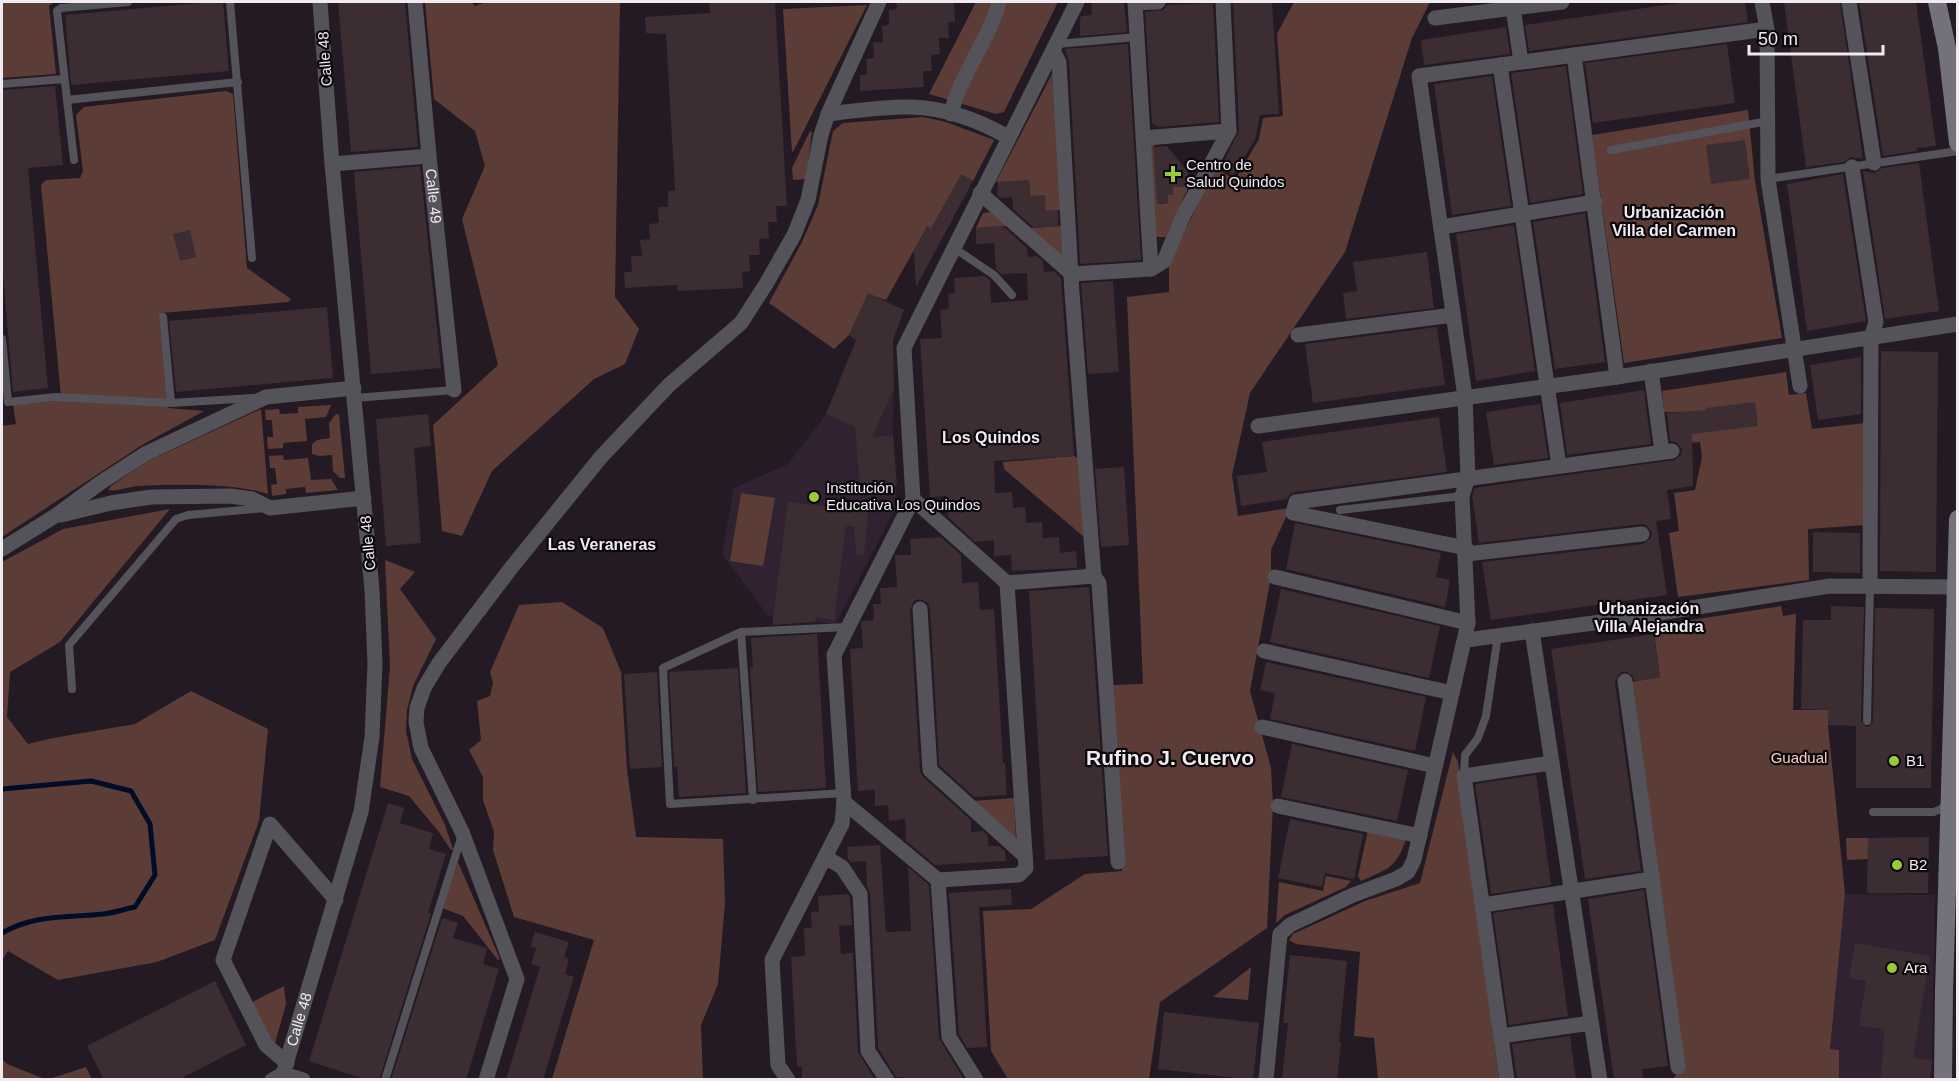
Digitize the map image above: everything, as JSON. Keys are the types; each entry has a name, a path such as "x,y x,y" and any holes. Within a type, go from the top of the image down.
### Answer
{"main road":[{"path":"1937,2 1947,48 1958,143"},
{"path":"1943,1080 1958,519"}],"street":[{"name":"Calle 48","path":"281,1072 336,900 361,812 372,737 375,664 372,590 332,164 320,2"},
{"name":"Calle 49","path":"415,2 454,390"},
{"path":"486,1080 518,979 462,832 421,748 416,722 417,708 424,688 439,663 512,567 601,457 669,384 741,323 766,284 797,226 808,200 821,135 828,114 879,2"},
{"path":"951,114 956,93 999,2"},
{"path":"788,1080 778,1065 772,960 842,824 844,798 834,655 913,499 904,348 1077,2"},
{"path":"1151,269 1135,3 1158,2"},
{"path":"980,193 1072,274 1151,269 1164,261 1184,214 1229,131 1223,2"},
{"path":"1435,18 1536,3 1562,2"},
{"path":"1762,2 1767,29 1768,179 1800,386"},
{"path":"1850,2 1874,163"},
{"path":"1513,8 1521,62"},
{"path":"1266,1080 1280,934 1290,925 1408,872 1414,860 1420,836 1466,640 1468,623 1466,551 1462,496 1468,478 1466,398 1419,76 1767,29"},
{"path":"1055,47 1059,62 1072,293 1094,576 1099,583 1118,862"},
{"path":"1574,55 1617,376"},
{"path":"1500,65 1558,466"},
{"path":"828,114 909,107 926,108 988,126 1008,137"},
{"path":"1143,138 1229,131"},
{"path":"332,164 429,156"},
{"path":"1852,166 1875,322 1871,338 1870,585"},
{"path":"1441,226 1595,202"},
{"path":"1298,335 1454,315"},
{"path":"1258,426 1617,376 1958,324"},
{"path":"1642,534 1466,551 1293,513 1296,502 1667,451 1651,371"},
{"path":"2,549 55,516 145,454 266,397 354,393"},
{"path":"55,516 111,503 151,497 230,496 252,500 270,508 364,498"},
{"path":"844,798 938,880 1019,875 1026,868 1007,583 913,499"},
{"path":"1007,583 1094,576"},
{"path":"1275,577 1468,623"},
{"path":"1466,640 1627,618 1830,586 1956,587"},
{"path":"920,609 930,770 1025,856"},
{"path":"1532,630 1600,1080"},
{"path":"1264,651 1452,693"},
{"path":"1625,681 1678,1066"},
{"path":"1262,727 1435,766"},
{"path":"1507,1080 1464,776 1551,763"},
{"path":"1278,806 1420,836"},
{"path":"303,1080 281,1072 223,960 270,824 336,900"},
{"path":"825,857 842,867 860,894 868,1051 887,1080"},
{"path":"1483,905 1652,879"},
{"path":"938,880 949,1037 976,1080"},
{"path":"1501,1036 1591,1023"}],"lane":[{"path":"74,160 64,79 61,7 129,2"},
{"path":"230,2 252,258"},
{"path":"1055,47 1137,37"},
{"path":"2,84 64,79"},
{"path":"67,100 238,82"},
{"path":"1611,150 1767,121"},
{"path":"1768,179 1958,151"},
{"path":"954,248 994,275 1012,295"},
{"path":"163,317 171,403"},
{"path":"2,339 8,402 56,397 171,403 266,397"},
{"path":"354,393 454,390"},
{"path":"1340,510 1462,496"},
{"path":"72,689 69,645 176,519 188,515 270,508"},
{"path":"1867,720 1870,585"},
{"path":"844,798 670,804 663,668 741,632 848,627"},
{"path":"741,632 753,800"},
{"path":"1464,776 1465,755 1478,738 1486,716 1498,635"},
{"path":"1872,813 1934,812 1950,804"},
{"path":"385,1080 462,832"}],"shaded area":[{"name":"Institución Educativa Los Quindos","path":"844,372 894,387 893,436 897,505 836,624 768,616 722,554 734,488 788,464 826,414"},
{"path":"1845,894 1935,895 1932,1060 1883,1055 1881,1079 1839,1079 1839,1051 1830,1049"}],"green space":[{"path":"2,2 54,2 49,6 56,74 2,78"},
{"path":"425,2 471,2 475,6 486,2 620,2 615,297 639,329 625,364 594,379 492,471 462,536 442,531 433,425 498,365 462,219 485,166 475,131 434,99"},
{"path":"976,2 1058,2 1004,112 996,114 929,94"},
{"path":"1294,2 1430,2 1412,38 1345,252 1250,393 1232,475 1238,516 1290,508 1271,550 1271,577 1250,691 1271,768 1273,805 1267,928 1160,1002 1149,1079 1008,1079 991,1051 983,911 1031,909 1085,874 1122,871 1113,685 1143,684 1127,297 1169,292 1169,265 1215,167 1235,180 1259,139 1263,118 1283,116 1277,34"},
{"path":"867,5 794,150 792,152 783,9"},
{"path":"1052,74 1062,210 1046,211 1030,196 1029,181 996,182"},
{"path":"226,91 233,94 247,268 291,299 288,302 162,313 159,317 168,408 204,411 142,445 2,537 2,426 16,424 13,405 57,401 61,396 41,185 46,180 80,178 83,171 76,115 84,107"},
{"path":"1748,110 1755,181 1782,338 1624,363 1592,135"},
{"path":"923,117 946,122 994,140 973,181 961,175 931,229 927,227 886,300 868,294 849,335 834,349 769,303 802,242 818,205 833,131 843,123"},
{"path":"810,131 812,132 806,179 793,180 792,168"},
{"path":"1187,137 1187,142 1154,145 1158,204 1168,203 1168,195 1173,194 1173,187 1183,187 1191,176 1193,177 1166,237 1153,237 1148,140"},
{"path":"990,212 1008,226 976,228 983,213"},
{"path":"1062,226 1064,258 1030,228"},
{"path":"1786,372 1789,395 1806,393 1812,429 1865,423 1865,525 1808,529 1809,580 1678,597 1669,533 1679,531 1674,493 1695,490 1702,457 1700,442 1686,443 1683,412 1664,412 1662,391"},
{"path":"331,405 326,417 305,419 307,441 283,443 283,448 268,449 267,437 273,437 272,420 266,420 265,410 279,409 280,414 298,413 298,407"},
{"path":"261,409 268,494 254,490 205,485 139,486 108,490 146,462"},
{"path":"339,414 345,478 340,478 333,471 332,455 312,454 312,444 317,440 330,438 329,423 335,415"},
{"path":"283,455 284,460 308,458 311,480 331,479 338,490 306,493 305,487 286,489 286,494 272,496 271,485 277,484 275,468 270,468 269,456"},
{"path":"1074,456 1079,459 1084,537 1004,469 1003,462"},
{"path":"741,493 775,498 763,566 730,561"},
{"path":"170,509 60,642 10,672 7,717 28,744 135,724 191,691 268,729 259,821 215,940 157,962 58,980 8,951 2,960 2,562 63,529"},
{"path":"385,560 415,572 400,589 436,639 413,686 407,710 406,731 412,759 445,825 453,849 451,850 409,796 380,787 390,666"},
{"path":"562,602 603,628 621,672 627,770 636,837 723,839 725,903 718,984 701,1025 703,1079 552,1079 594,940 514,917 493,850 494,832 483,800 483,777 469,750 481,740 477,701 490,696 493,683 490,672 519,605"},
{"name":"Guadual","path":"1781,606 1783,616 1796,614 1793,710 1829,710 1828,725 1845,894 1830,1049 1839,1050 1839,1079 1673,1079 1678,1072 1684,1071 1631,682 1660,677 1653,626"},
{"path":"1453,752 1458,762 1499,1079 1378,1079 1374,1038 1354,1036 1360,952 1296,944 1289,940 1293,934 1365,901 1420,883"},
{"path":"1014,798 1016,839 972,801"},
{"path":"1368,830 1407,837 1391,866 1361,881 1358,876"},
{"path":"1846,838 1868,838 1868,859 1847,860"},
{"path":"458,862 500,959 498,960 463,916 442,908"},
{"path":"1326,876 1351,881 1346,887 1285,915 1276,923 1279,882 1323,891"},
{"path":"1251,967 1248,1000 1213,997"},
{"path":"284,986 286,1004 274,1047 250,1003"},
{"path":"2,1059 7,1064 45,1079 2,1079"},
{"path":"86,1067 92,1079 49,1079"}],"building":[{"path":"223,2 229,71 71,85 65,15"},
{"path":"338,2 405,2 418,147 351,152"},
{"path":"709,2 775,2 787,206 776,206 777,222 768,222 769,238 759,239 760,255 749,255 750,271 742,272 743,288 678,291 677,285 625,288 624,272 632,272 631,256 642,256 640,240 650,239 649,224 659,223 658,207 668,207 668,191 675,190 666,34 646,33 645,17 710,13"},
{"path":"896,2 954,2 955,22 948,22 949,38 939,38 940,54 931,55 932,71 923,71 924,87 860,91 860,75 867,75 866,59 874,58 873,42 883,42 882,26 889,25 889,10 897,9"},
{"path":"1091,2 1124,2 1127,32 1080,36 1080,19 1081,16 1092,15"},
{"path":"1233,2 1272,2 1279,114 1260,115 1255,140 1233,175 1221,167 1239,131"},
{"path":"1687,2 1745,2 1748,22 1529,51 1525,25"},
{"path":"1784,2 1840,2 1863,159 1851,157 1844,162 1806,167"},
{"path":"1859,2 1916,2 1936,146 1883,156"},
{"path":"1213,3 1219,122 1158,127 1152,123 1145,12 1163,10 1167,5"},
{"path":"1506,27 1510,54 1424,65 1421,40"},
{"path":"1128,44 1141,260 1080,264 1069,61 1065,49"},
{"path":"1727,44 1735,103 1593,123 1585,63"},
{"path":"1566,66 1583,194 1530,203 1511,73"},
{"path":"1492,76 1511,206 1452,215 1434,84"},
{"path":"55,86 63,165 28,168 48,388 13,392 2,261 2,90"},
{"path":"1745,140 1750,179 1711,184 1706,145"},
{"name":"Centro de Salud Quindos","path":"1167,146 1188,172 1189,179 1184,187 1173,187 1173,194 1168,195 1168,203 1157,204 1153,147"},
{"path":"1919,163 1939,311 1885,319 1863,171 1875,173 1882,168"},
{"path":"420,166 441,368 371,374 354,172"},
{"path":"961,174 973,181 916,287 914,251 927,226 931,229"},
{"path":"1843,174 1866,321 1807,331 1787,184"},
{"path":"1029,180 1030,196 1045,195 1046,211 1058,210 1058,226 1034,228 1013,209 1012,197 1000,198 997,195 998,182"},
{"path":"1585,213 1605,362 1555,369 1533,222"},
{"path":"1514,225 1535,371 1476,381 1456,234"},
{"path":"1003,226 1027,248 1028,257 1037,256 1043,261 1044,272 1054,271 1061,278 1074,456 994,461 995,493 1012,492 1013,508 1025,507 1026,523 1042,522 1043,538 1059,537 1060,553 1076,551 1077,568 1012,571 1011,555 994,556 994,540 975,542 948,517 946,496 930,497 920,339 942,338 940,310 949,309 948,294 955,293 954,278 985,276 990,280 991,303 1028,300 1027,273 1001,274 996,269 994,243 976,244 976,228"},
{"path":"190,230 196,257 180,261 173,234"},
{"path":"1427,252 1434,308 1346,319 1343,293 1357,291 1353,262"},
{"path":"1113,281 1119,372 1088,374 1081,283"},
{"path":"868,293 904,310 893,340 894,389 872,437 893,436 897,485 860,488 855,427 826,414 856,340 849,335"},
{"path":"327,307 333,378 176,392 169,321"},
{"path":"1437,327 1445,385 1313,403 1305,344"},
{"path":"1881,351 1938,352 1936,572 1880,571"},
{"path":"1861,357 1861,414 1818,420 1810,365"},
{"path":"1644,390 1651,444 1567,455 1560,403"},
{"path":"1755,402 1758,426 1692,434 1693,486 1667,490 1671,519 1656,521 1667,595 1491,620 1482,562 1643,544 1651,538 1652,532 1646,525 1641,524 1479,543 1472,496 1475,488 1674,460 1681,455 1682,449 1676,442 1670,441 1667,413 1706,410 1706,408"},
{"path":"1540,404 1548,458 1494,465 1486,412"},
{"path":"428,414 431,446 414,448 421,543 386,546 376,419"},
{"path":"1439,417 1447,472 1295,492 1287,499 1241,506 1237,476 1267,472 1262,442"},
{"path":"1124,467 1129,545 1101,547 1095,469"},
{"path":"788,502 868,512 864,555 856,554 854,526 846,526 834,620 815,617 816,622 772,625"},
{"path":"1295,523 1441,553 1436,577 1450,580 1445,607 1286,569"},
{"path":"1813,532 1860,533 1860,573 1813,572"},
{"path":"941,537 961,555 962,583 978,582 980,610 994,609 1007,795 974,797 939,765 930,608 928,603 920,599 914,601 910,610 920,771 923,777 971,820 971,832 983,831 988,836 988,846 999,846 1005,851 1006,861 935,865 906,841 905,819 889,821 888,805 875,806 875,790 858,791 850,649 863,648 861,623 874,620 873,604 881,604 880,588 897,587 895,555 911,555 910,539"},
{"path":"1089,587 1108,856 1045,860 1029,591"},
{"path":"1281,589 1440,626 1429,678 1270,642"},
{"path":"1831,606 1864,607 1861,721 1866,727 1870,726 1873,721 1875,608 1934,609 1931,788 1856,788 1856,726 1828,725 1829,710 1801,709 1803,620 1831,620"},
{"path":"817,634 826,788 758,792 750,667 753,667 751,638"},
{"path":"1654,634 1660,678 1635,681 1632,675 1624,671 1619,674 1615,682 1641,871 1585,879 1551,649"},
{"path":"1266,662 1426,697 1415,751 1270,719 1275,693 1260,690"},
{"path":"738,668 746,793 679,797 677,766 674,767 669,672"},
{"path":"657,672 662,767 630,769 624,674"},
{"path":"1292,744 1408,770 1397,821 1281,797"},
{"path":"1536,775 1551,885 1491,894 1475,784"},
{"path":"388,803 404,808 400,823 433,833 429,849 446,854 428,913 431,914 379,1080 367,1080 309,1061"},
{"path":"1290,819 1363,834 1354,879 1325,873 1322,887 1278,878"},
{"name":"B2","path":"1929,837 1928,893 1867,893 1868,838"},
{"path":"880,845 886,932 911,931 908,867 929,885 939,1038 964,1080 903,1080 903,1077 896,1077 878,1048 870,894 867,887 866,861 851,862 848,859 847,847"},
{"path":"1011,889 1012,905 979,907 987,1047 967,1048 959,1034 949,893"},
{"path":"1644,890 1668,1066 1642,1069 1643,1080 1614,1080 1588,899"},
{"path":"848,894 852,925 839,926 841,954 853,953 858,1052 875,1080 802,1080 802,1067 797,1067 791,957 805,956 804,928 812,928 811,912 819,912 818,896"},
{"path":"1553,904 1568,1016 1509,1025 1493,913"},
{"path":"442,918 458,923 453,938 487,948 483,964 499,969 466,1080 391,1080"},
{"path":"535,932 569,942 564,957 569,959 565,974 574,977 543,1080 506,1080 540,967 531,964 536,948 530,947"},
{"path":"1855,943 1930,956 1913,1058 1932,1060 1930,1080 1881,1080 1884,1029 1859,1026 1866,981 1849,978"},
{"path":"1290,955 1347,961 1337,1080 1282,1080 1288,1023 1283,1023"},
{"path":"215,981 246,1045 178,1080 104,1080 87,1046"},
{"path":"1164,1012 1259,1023 1253,1080 1158,1069"},
{"path":"1570,1036 1576,1080 1517,1080 1512,1044"}],"waterway":[{"path":"2,789 91,781 131,791 150,824 155,875 135,907 107,913 39,920 2,933"}],"place":[{"name":"Centro de Salud Quindos","path":"1173,174"},
{"name":"Institución Educativa Los Quindos","path":"814,497"},
{"name":"B1","path":"1894,761"},
{"name":"B2","path":"1897,865"},
{"name":"Ara","path":"1892,968"}],"district":[{"name":"Urbanización Villa del Carmen","path":"1674,221"},
{"name":"Los Quindos","path":"991,437"},
{"name":"Las Veraneras","path":"602,544"},
{"name":"Urbanización Villa Alejandra","path":"1649,617"},
{"name":"Rufino J. Cuervo","path":"1170,758"}]}
